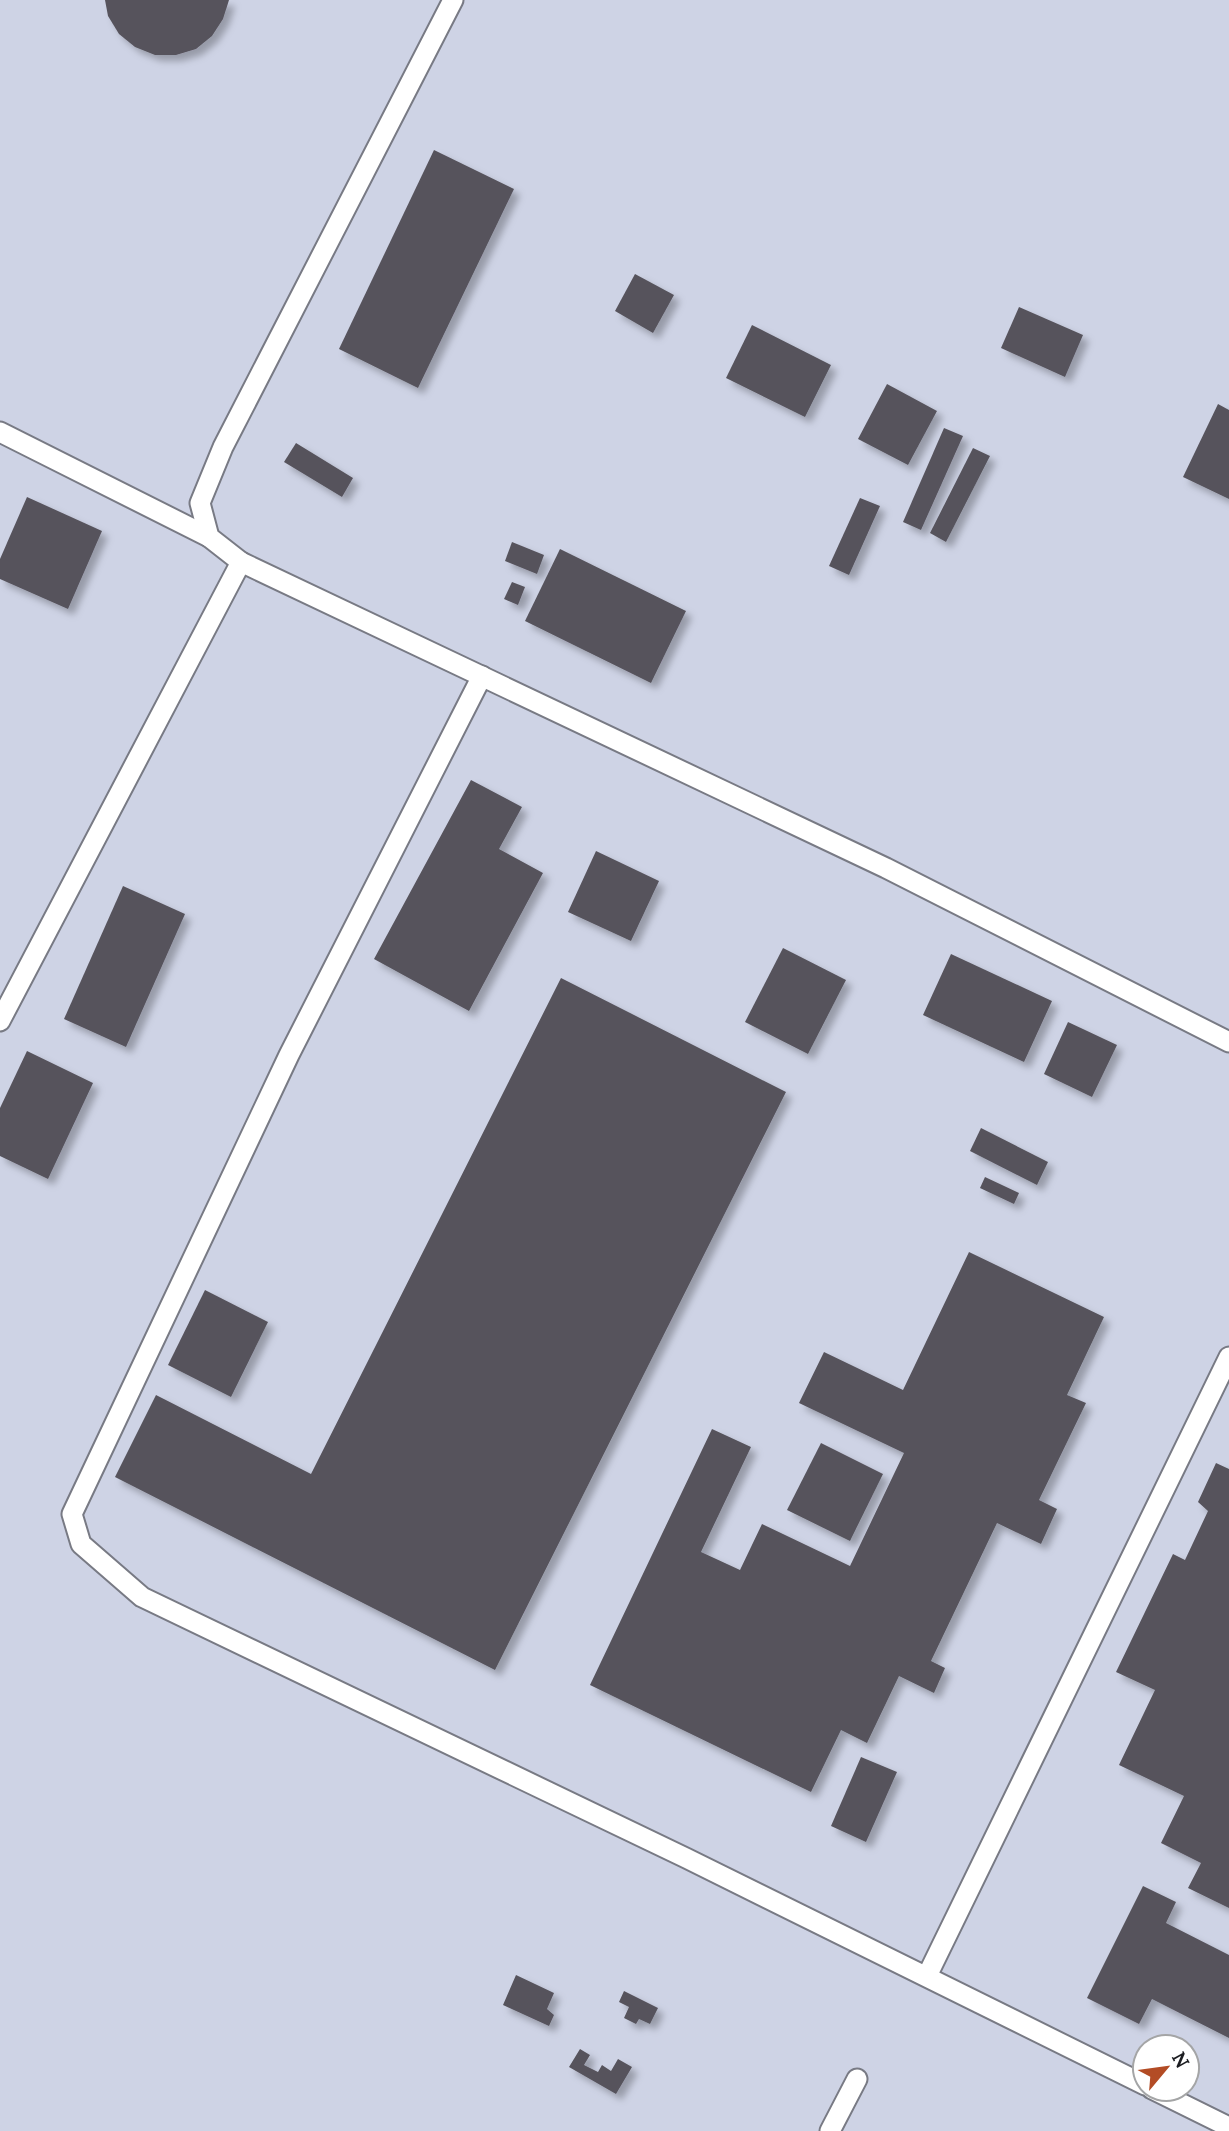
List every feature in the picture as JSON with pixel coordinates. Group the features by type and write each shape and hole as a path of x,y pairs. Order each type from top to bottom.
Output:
{"lane":[{"path":"209,537 200,503 222,447 453,0"},
{"path":"0,432 209,537 242,562 886,868 1229,1042"},
{"path":"0,1021 242,562"},
{"path":"482,676 289,1055 82,1492 72,1514 81,1544 142,1597 927,1976 1131,2078"},
{"path":"927,1976 1229,1357"},
{"path":"830,2131 858,2080"},
{"path":"1180,2103 1229,2127"}],"shaded area":[{"path":"0,0 1229,0 1229,2131 0,2131"}],"building":[{"path":"105,0 229,0 223,19 212,36 196,49 176,55 155,55 135,47 119,34 108,16"},
{"path":"434,150 514,189 418,388 339,349"},
{"path":"635,274 674,295 653,333 615,311"},
{"path":"1019,307 1083,335 1065,377 1001,348"},
{"path":"752,325 831,365 805,417 726,378"},
{"path":"887,384 937,411 908,465 858,439"},
{"path":"1218,404 1229,410 1229,499 1183,477"},
{"path":"944,428 963,436 921,530 903,522"},
{"path":"296,443 353,478 342,497 284,462"},
{"path":"973,448 990,456 946,542 930,533"},
{"path":"27,497 102,531 68,609 0,579 0,559"},
{"path":"860,498 880,506 849,575 829,566"},
{"path":"512,542 544,555 537,574 505,561"},
{"path":"560,549 686,611 651,683 525,621"},
{"path":"512,582 525,587 518,605 504,599"},
{"path":"471,780 522,807 499,849 543,873 469,1011 374,959"},
{"path":"596,851 659,881 631,941 568,912"},
{"path":"123,886 185,914 126,1047 64,1019"},
{"path":"783,948 846,980 808,1054 745,1022"},
{"path":"951,954 1052,1001 1024,1062 923,1015"},
{"path":"561,978 786,1092 495,1670 115,1477 156,1395 311,1474"},
{"path":"1068,1022 1117,1045 1092,1097 1044,1074"},
{"path":"27,1051 93,1083 48,1179 0,1156 0,1108"},
{"path":"981,1128 1048,1162 1037,1185 970,1151"},
{"path":"985,1177 1019,1193 1014,1204 980,1188"},
{"path":"969,1252 1104,1317 1067,1395 1086,1403 1039,1500 1057,1509 1041,1544 997,1523 931,1661 945,1668 934,1693 899,1676 867,1743 841,1730 811,1792 590,1685 712,1429 751,1447 701,1552 740,1570 762,1524 850,1566 904,1453 799,1403 824,1352 903,1390"},
{"path":"205,1290 268,1322 231,1397 168,1365"},
{"path":"821,1443 883,1474 850,1541 787,1510"},
{"path":"1216,1463 1229,1469 1229,1908 1188,1888 1201,1863 1161,1843 1184,1796 1119,1765 1155,1690 1116,1672 1173,1554 1185,1560 1208,1511 1198,1502"},
{"path":"861,1757 897,1772 866,1842 831,1826"},
{"path":"1143,1886 1176,1902 1166,1923 1229,1955 1229,2038 1152,1999 1139,2024 1087,1998"},
{"path":"516,1975 554,1993 547,2009 554,2015 549,2026 503,2005"},
{"path":"624,1991 658,2008 650,2024 639,2019 636,2024 624,2018 629,2007 619,2002"},
{"path":"580,2049 590,2055 584,2065 598,2072 602,2065 611,2071 618,2059 632,2067 616,2094 569,2067"}]}
